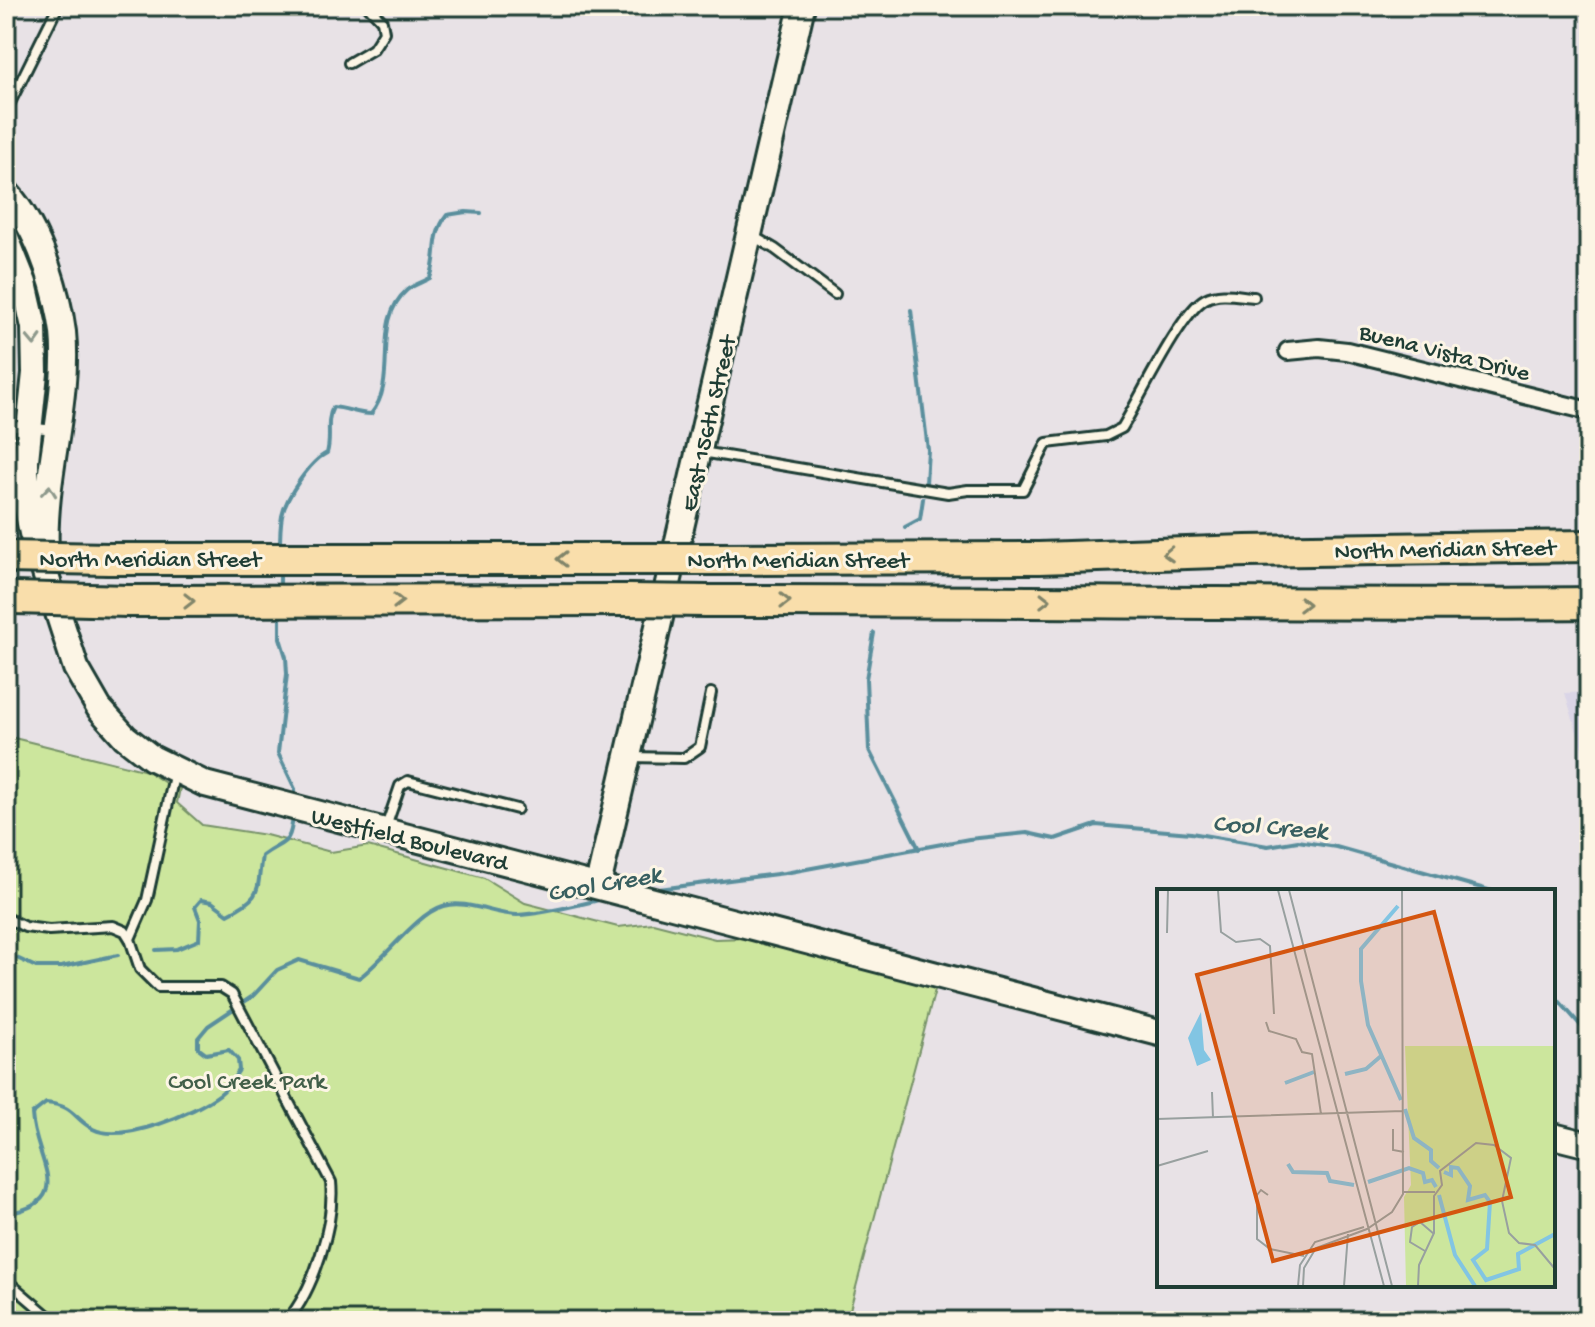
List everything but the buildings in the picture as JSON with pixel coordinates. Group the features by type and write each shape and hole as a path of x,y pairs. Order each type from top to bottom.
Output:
{"highway":[{"path":"1246,551 1470,530 1589,526"},
{"name":"North Meridian Street","path":"6,557 1039,558 1246,551 1589,546"},
{"name":"North Meridian Street","path":"9,599 998,600 1362,605 1589,603"},
{"path":"1362,605 1589,615"}],"street":[{"name":"East 156th Street","path":"606,887 629,757 802,6"},
{"name":"Westfield Boulevard","path":"6,192 39,244 55,288 63,333 63,370 47,502 46,548 62,623"},
{"name":"Westfield Boulevard","path":"6,238 24,283 34,327 35,373 18,426 26,460 26,504 32,533 81,678 112,724 152,758 205,784 1157,1032"},
{"name":"Buena Vista Drive","path":"1288,351 1319,348 1347,351 1589,411"},
{"path":"1555,1136 1589,1145"}],"lane":[{"path":"6,111 58,6"},
{"path":"349,63 373,49 384,32 382,21 368,6"},
{"path":"750,235 775,249 835,294"},
{"path":"701,452 948,493 1023,490 1047,443 1106,436 1122,428 1177,330 1203,300 1220,294 1254,297"},
{"path":"18,426 56,430"},
{"path":"629,757 684,758 700,747 711,693"},
{"path":"130,939 147,900 175,770"},
{"path":"385,831 400,786 408,781 517,809"},
{"path":"6,918 25,927 49,930 113,926 125,931 140,969 158,987 221,987 232,994 331,1182 333,1198 322,1249 309,1283 287,1321"},
{"path":"6,1280 54,1321"}],"shaded area":[{"path":"1589,692 1589,771 1565,693"}],"green space":[{"name":"Cool Creek Park","path":"6,736 147,771 180,788 177,803 202,825 266,835 331,852 368,846 484,878 525,903 618,927 653,923 715,939 747,938 936,986 847,1321 6,1321"}],"waterway":[{"path":"280,549 280,528 288,499 306,471 327,453 329,418 333,407 371,414 379,400 384,384 390,318 396,303 407,290 430,278 442,223 447,215 481,213"},
{"path":"911,310 928,450 926,483"},
{"path":"905,527 920,519 923,499"},
{"path":"280,570 280,589"},
{"path":"280,610 280,638 287,674 278,753 295,789 295,799"},
{"path":"874,633 866,679 869,750 919,849"},
{"path":"156,950 177,949 199,940 200,920 195,907 201,900 212,902 228,914 248,902 258,885 262,856 285,842 293,816"},
{"name":"Cool Creek","path":"651,890 785,873 969,839 1027,833 1055,839 1096,825 1191,833 1268,846 1298,841 1336,847 1485,889"},
{"name":"Cool Creek","path":"6,1214 28,1208 41,1199 47,1189 47,1176 32,1114 46,1103 56,1104 68,1109 93,1129 122,1133 158,1124 209,1102 231,1083 239,1070 238,1060 229,1050 206,1054 198,1048 198,1038 208,1026 253,996 277,970 299,960 359,978 422,918 452,904 517,915 603,899"},
{"path":"6,953 36,967 61,967 118,955"},
{"name":"Cool Creek","path":"1555,996 1589,1035"}]}
